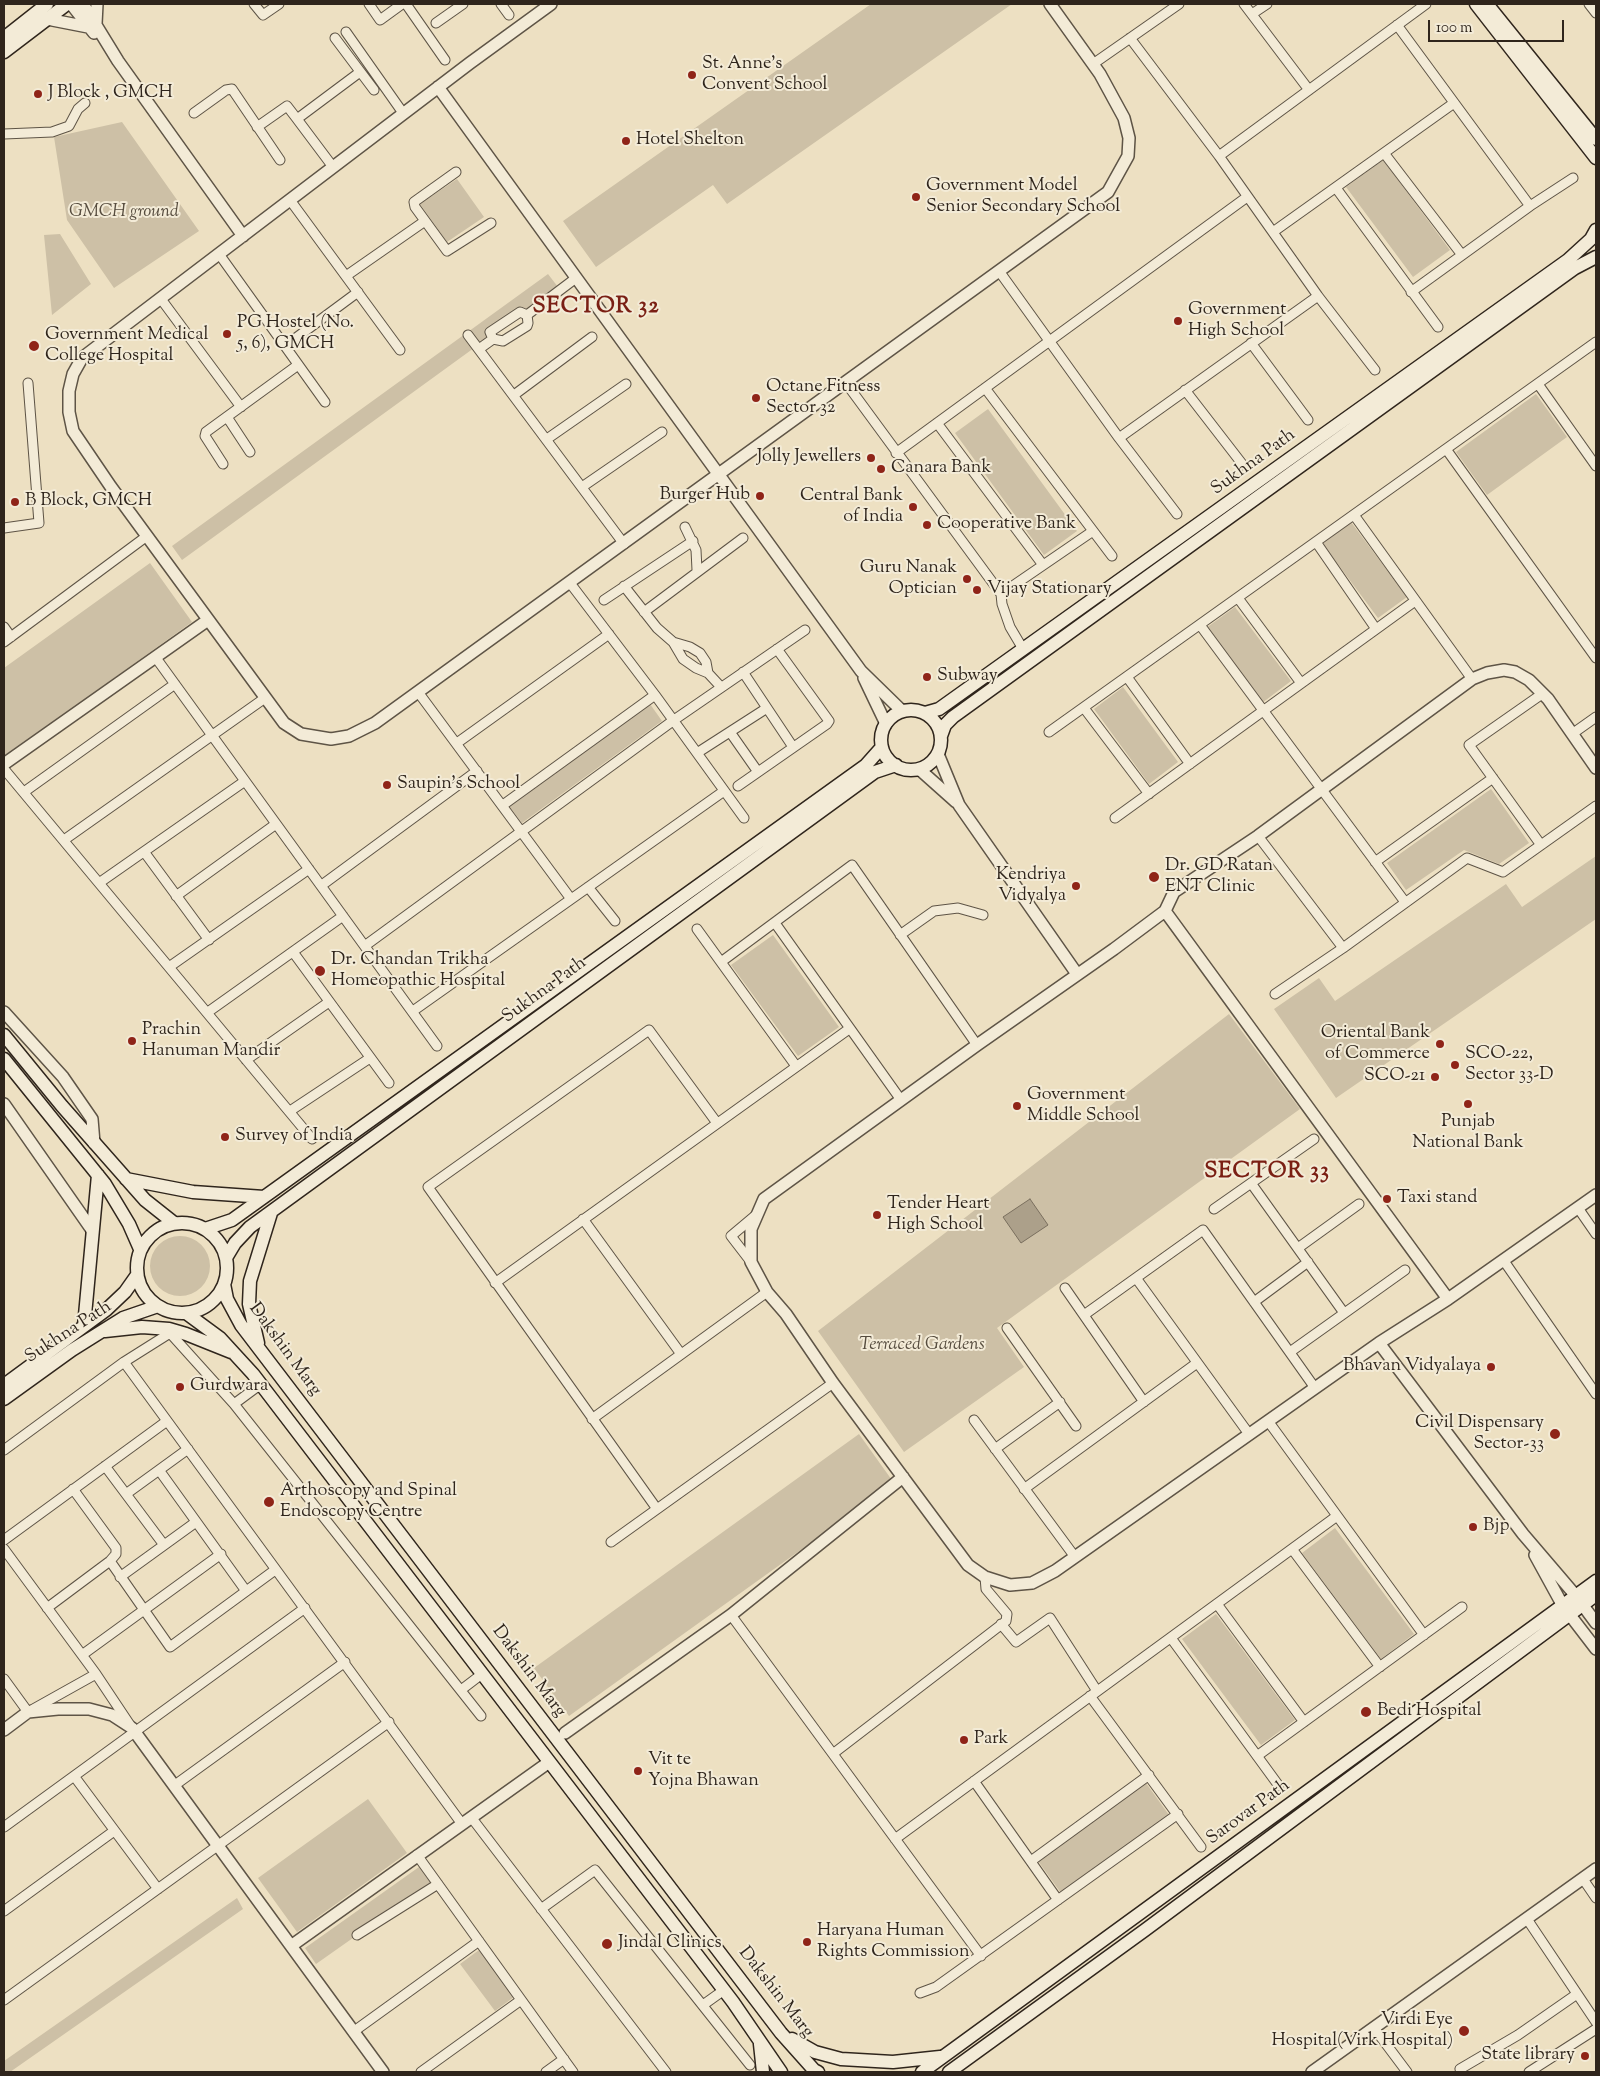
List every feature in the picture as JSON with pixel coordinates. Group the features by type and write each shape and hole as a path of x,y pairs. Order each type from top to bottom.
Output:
{"main road":[{"path":"4,38 47,4"},
{"path":"4,52 66,4"},
{"path":"1476,4 1596,158"},
{"path":"1487,4 1596,139"},
{"name":"Sukhna Path","path":"925,713 939,710 1568,260 1591,239 1596,230"},
{"name":"Sukhna Path","path":"941,736 945,725 953,717 1575,268 1596,257"},
{"path":"915,710 925,713 935,721 941,736 938,754 930,763 920,769 908,770 896,765 888,758 882,747 882,731 893,716 902,711 915,710"},
{"name":"Sukhna Path","path":"205,1229 232,1220 866,765 882,747"},
{"name":"Sukhna Path","path":"226,1258 235,1243 250,1228 271,1212 875,772 896,765"},
{"path":"4,1035 126,1179 145,1200 174,1223"},
{"path":"4,1059 98,1175 129,1224 140,1249"},
{"path":"84,1326 98,1175"},
{"path":"126,1179 193,1192 264,1197"},
{"path":"259,1348 249,1304 250,1281 271,1212"},
{"path":"174,1223 193,1224 205,1229 223,1249 227,1264 224,1284 214,1299 204,1307 186,1313 169,1311 158,1306 142,1289 137,1275 137,1258 140,1249 149,1236 159,1228 174,1223"},
{"name":"Sukhna Path","path":"4,1385 84,1326 125,1292 137,1275"},
{"name":"Dakshin Marg","path":"224,1284 228,1299 237,1316 259,1348 781,2033 814,2070 818,2072"},
{"name":"Sukhna Path","path":"4,1399 72,1350 123,1318 158,1306"},
{"name":"Dakshin Marg","path":"186,1313 220,1338 261,1384 724,1990 781,2072"},
{"path":"100,1332 142,1327 169,1330 186,1334 236,1354"},
{"name":"Sarovar Path","path":"949,2072 1145,1930 1566,1611 1580,1600 1596,1581"},
{"name":"Sarovar Path","path":"1580,1600 1596,1595"},
{"name":"Sarovar Path","path":"922,2072 1566,1611"},
{"path":"781,2033 815,2052 841,2059 893,2062 942,2057"},
{"path":"759,2039 763,2072"}],"street":[{"path":"71,4 92,26 118,61 243,236"},
{"path":"83,4 92,26"},
{"path":"92,26 97,4"},
{"path":"254,4 263,16 280,4"},
{"path":"369,4 380,20 402,4"},
{"path":"406,4 445,60"},
{"path":"436,24 463,4"},
{"path":"501,4 509,15"},
{"path":"551,4 438,87 82,358 73,374 69,391 69,412 74,431 147,536 265,698 284,723 301,734 331,739 349,736 375,723 1108,192 1128,156 1129,138 1124,118 1093,64 1050,4"},
{"path":"1093,64 1179,4"},
{"path":"1244,4 1309,90"},
{"path":"1252,14 1267,4"},
{"path":"1219,156 1426,4"},
{"path":"1589,4 1596,13"},
{"path":"47,19 92,26"},
{"path":"1397,25 1530,206"},
{"path":"346,32 404,113"},
{"path":"335,38 374,90"},
{"path":"1130,38 1219,156 1318,296 1375,370"},
{"path":"297,120 360,72"},
{"path":"438,87 861,671 902,711"},
{"path":"194,113 226,90 232,89 280,160"},
{"path":"4,134 52,132 68,126 78,109 85,103"},
{"path":"1274,232 1454,103"},
{"path":"258,127 287,106 334,167"},
{"path":"1384,153 1462,255"},
{"path":"456,172 414,202 414,207 447,252 491,223"},
{"path":"1411,292 1530,206 1574,178"},
{"path":"1336,188 1438,327"},
{"path":"896,453 1247,198"},
{"path":"290,200 400,350"},
{"path":"346,276 425,221"},
{"path":"219,254 325,402"},
{"path":"999,271 1119,438 1177,514"},
{"path":"526,315 576,278"},
{"path":"285,346 358,292"},
{"path":"1119,438 1318,296"},
{"path":"161,299 241,407"},
{"path":"479,349 493,339 504,341 527,326 526,315 520,312 490,332 493,339"},
{"path":"468,335 514,394 624,544"},
{"path":"514,394 592,337"},
{"path":"1049,732 1596,342"},
{"path":"1251,343 1308,420"},
{"path":"223,464 204,436 206,432 298,365"},
{"path":"4,528 39,523 28,383"},
{"path":"846,383 1001,594 1002,604 1010,627 1023,649"},
{"path":"547,439 626,384"},
{"path":"1538,384 1596,466"},
{"path":"985,388 1112,556"},
{"path":"1185,390 1242,465"},
{"path":"227,417 250,452"},
{"path":"937,423 1043,565"},
{"path":"582,488 662,432"},
{"path":"1446,449 1596,658"},
{"path":"1354,515 1472,679"},
{"path":"685,527 693,541 698,560 697,570"},
{"path":"1001,594 1093,531"},
{"path":"4,627 7,640 147,536"},
{"path":"644,612 697,570 743,538"},
{"path":"604,600 693,541"},
{"path":"1316,542 1376,629"},
{"path":"570,583 655,694 744,818"},
{"path":"624,586 657,628 674,642 683,659 696,668 708,673 721,687"},
{"path":"1238,598 1301,683"},
{"path":"1115,818 1415,600"},
{"path":"4,764 208,620"},
{"path":"1200,625 1405,902"},
{"path":"366,946 674,720 805,630"},
{"path":"457,743 609,634"},
{"path":"674,642 690,646 700,653 706,662 708,673"},
{"path":"738,786 827,724 828,718 777,649"},
{"path":"156,658 437,1046"},
{"path":"750,1262 751,1229 764,1199 1165,911 1174,892 1258,836 1472,679 1487,673 1504,670 1515,672 1529,680 1542,694 1596,768"},
{"path":"861,671 886,724"},
{"path":"744,672 793,748"},
{"path":"1126,677 1190,764"},
{"path":"24,792 175,684"},
{"path":"418,692 571,899"},
{"path":"503,805 655,694"},
{"path":"1541,845 1469,745 1542,694"},
{"path":"64,840 265,698"},
{"path":"698,753 767,708"},
{"path":"1084,708 1149,794"},
{"path":"1572,734 1596,717"},
{"path":"730,732 758,772"},
{"path":"938,754 959,805"},
{"path":"4,769 312,1139"},
{"path":"920,769 959,805 1077,974"},
{"path":"322,885 477,771"},
{"path":"1375,862 1493,778"},
{"path":"100,883 245,781"},
{"path":"413,1011 724,791"},
{"path":"1275,994 1466,858 1503,872 1596,806"},
{"path":"176,896 276,824"},
{"path":"1258,836 1342,948"},
{"path":"145,853 209,940"},
{"path":"720,962 852,865 977,1045"},
{"path":"169,967 309,869"},
{"path":"588,887 615,921"},
{"path":"900,935 934,911 958,908 983,915"},
{"path":"1165,911 1448,1299"},
{"path":"208,1012 343,916"},
{"path":"774,923 901,1100"},
{"path":"696,929 796,1066"},
{"path":"293,952 389,1083"},
{"path":"246,1060 329,1002"},
{"path":"4,1012 63,1078 92,1119 94,1142"},
{"path":"495,1283 849,1029"},
{"path":"657,1509 428,1188 649,1030 717,1123"},
{"path":"290,1111 370,1058"},
{"path":"4,1104 92,1230"},
{"path":"1214,1209 1314,1139"},
{"path":"1251,1183 1344,1313"},
{"path":"756,1215 732,1236 767,1292 786,1314 833,1383 968,1566 985,1577 1010,1585 1032,1583 1054,1571 1379,1343 1504,1261 1596,1195"},
{"path":"1298,1248 1359,1204"},
{"path":"1578,1208 1596,1234"},
{"path":"583,1219 681,1354"},
{"path":"1084,1316 1203,1230 1315,1388"},
{"path":"1504,1261 1596,1394"},
{"path":"1254,1302 1308,1262"},
{"path":"1290,1352 1405,1270"},
{"path":"1136,1278 1249,1434"},
{"path":"1065,1288 1144,1402"},
{"path":"592,1419 767,1292"},
{"path":"1007,1328 1076,1426"},
{"path":"4,1450 124,1362 170,1333 234,1404 481,1716"},
{"path":"1379,1343 1523,1534 1580,1600 1596,1623"},
{"path":"124,1362 275,1570 389,1722 466,1821 541,1909 666,2072"},
{"path":"1024,1488 1197,1363"},
{"path":"611,1542 833,1383"},
{"path":"234,1404 261,1384"},
{"path":"995,1449 1060,1402"},
{"path":"974,1420 1074,1557"},
{"path":"4,1540 167,1421"},
{"path":"1268,1421 1424,1636"},
{"path":"126,1494 188,1449"},
{"path":"105,1466 164,1545"},
{"path":"159,1470 246,1591"},
{"path":"565,1733 731,1615 904,1477"},
{"path":"47,1608 110,1561 116,1554 116,1548 73,1489"},
{"path":"895,1839 1337,1516"},
{"path":"120,1577 196,1522"},
{"path":"1523,1534 1566,1611 1596,1649"},
{"path":"4,1549 383,2072"},
{"path":"1292,1549 1380,1667"},
{"path":"82,1655 221,1554"},
{"path":"110,1561 170,1646 275,1570"},
{"path":"834,1753 1006,1621 1007,1614 986,1589 985,1577"},
{"path":"1217,1604 1304,1722"},
{"path":"1257,1756 1462,1607"},
{"path":"4,1827 134,1729 305,1608"},
{"path":"731,1615 834,1753 980,1956"},
{"path":"1001,1624 1016,1642 1050,1618 1094,1694 1201,1847"},
{"path":"1171,1638 1279,1786"},
{"path":"175,1786 345,1662"},
{"path":"4,1730 28,1712 96,1674"},
{"path":"461,1690 478,1677"},
{"path":"4,1679 28,1712"},
{"path":"28,1712 89,1709 112,1714 134,1729"},
{"path":"4,2000 389,1722"},
{"path":"291,1946 544,1765"},
{"path":"1031,1861 1149,1775"},
{"path":"74,1776 158,1889"},
{"path":"974,1781 1058,1900"},
{"path":"920,1993 936,1987 1178,1814"},
{"path":"4,1911 114,1831"},
{"path":"417,1856 573,2072"},
{"path":"1312,2072 1596,1869"},
{"path":"541,1909 595,1870 750,2065"},
{"path":"1583,1879 1596,1898"},
{"path":"357,1935 438,1884"},
{"path":"1527,1919 1596,2022"},
{"path":"353,2032 479,1941"},
{"path":"702,2005 724,1990"},
{"path":"1461,2072 1460,2070 1518,2035 1578,1994"},
{"path":"421,2072 521,2000"},
{"path":"1374,2028 1407,2072"},
{"path":"1529,2072 1596,2029"},
{"path":"546,2072 564,2059"}],"green space":[{"path":"871,4 1012,4 727,204 713,185 596,267 563,221"},
{"name":"GMCH ground","path":"122,122 199,231 114,288 67,220 54,137"},
{"path":"1383,160 1450,250 1413,277 1346,187"},
{"path":"457,179 484,217 447,242 420,204"},
{"path":"60,234 91,284 52,315 44,235"},
{"path":"548,274 558,287 182,560 172,546"},
{"path":"1536,394 1567,437 1487,495 1456,452"},
{"path":"988,409 1077,531 1044,555 955,433"},
{"path":"1351,522 1407,597 1378,618 1322,543"},
{"path":"150,563 192,622 4,757 4,668"},
{"path":"1235,607 1291,681 1262,703 1206,628"},
{"path":"1123,687 1178,762 1149,784 1094,709"},
{"path":"650,704 662,721 522,823 509,806"},
{"path":"1491,789 1529,843 1499,864 1464,850 1406,890 1387,863"},
{"path":"1596,856 1596,919 1336,1098 1274,1009 1319,978 1335,1001 1506,884 1522,907"},
{"path":"773,935 839,1027 798,1056 731,965"},
{"name":"Terraced Gardens","path":"1229,1014 1300,1109 997,1328 1024,1367 904,1452 818,1331"},
{"path":"180,1236 197,1241 205,1249 210,1266 205,1283 197,1291 180,1296 163,1291 155,1283 150,1266 155,1249 163,1241"},
{"path":"859,1434 894,1483 569,1716 534,1668"},
{"path":"1335,1528 1414,1634 1381,1659 1302,1553"},
{"path":"1216,1614 1295,1720 1261,1745 1182,1639"},
{"path":"1146,1783 1169,1815 1061,1893 1038,1861"},
{"path":"368,1799 407,1853 297,1932 258,1878"},
{"path":"419,1867 431,1883 316,1964 305,1948"},
{"path":"237,1898 243,1909 10,2072 4,2072 4,2061"},
{"path":"479,1950 514,1997 495,2011 460,1964"}],"shaded area":[{"path":"1030,1199 1048,1225 1021,1243 1003,1217"}],"place":[{"name":"St. Anne's Convent School","path":"692,75"},
{"name":"J Block , GMCH","path":"38,94"},
{"name":"Hotel Shelton","path":"626,141"},
{"name":"Government Model Senior Secondary School","path":"916,197"},
{"name":"Government High School","path":"1178,321"},
{"name":"PG Hostel (No. 5, 6), GMCH","path":"227,334"},
{"name":"Government Medical College Hospital","path":"34,346"},
{"name":"Octane Fitness Sector 32","path":"756,398"},
{"name":"Jolly Jewellers","path":"871,458"},
{"name":"Canara Bank","path":"881,469"},
{"name":"Burger Hub","path":"760,496"},
{"name":"B Block, GMCH","path":"15,502"},
{"name":"Central Bank of India","path":"913,507"},
{"name":"Cooperative Bank","path":"927,525"},
{"name":"Guru Nanak Optician","path":"967,579"},
{"name":"Vijay Stationary","path":"977,590"},
{"name":"Subway","path":"927,677"},
{"name":"Saupin's School","path":"387,785"},
{"name":"Dr. GD Ratan ENT Clinic","path":"1154,877"},
{"name":"Kendriya Vidyalya","path":"1076,886"},
{"name":"Dr. Chandan Trikha Homeopathic Hospital","path":"320,971"},
{"name":"Prachin Hanuman Mandir","path":"132,1041"},
{"name":"Oriental Bank of Commerce","path":"1440,1044"},
{"name":"SCO-22, Sector 33-D","path":"1455,1065"},
{"name":"SCO-21","path":"1435,1077"},
{"name":"Punjab National Bank","path":"1468,1104"},
{"name":"Government Middle School","path":"1017,1106"},
{"name":"Survey of India","path":"225,1137"},
{"name":"Taxi stand","path":"1387,1199"},
{"name":"Tender Heart High School","path":"877,1215"},
{"name":"Bhavan Vidyalaya","path":"1491,1367"},
{"name":"Gurdwara","path":"180,1387"},
{"name":"Civil Dispensary Sector-33","path":"1555,1434"},
{"name":"Arthoscopy and Spinal Endoscopy Centre","path":"269,1502"},
{"name":"Bjp","path":"1473,1527"},
{"name":"Bedi Hospital","path":"1366,1712"},
{"name":"Park","path":"964,1740"},
{"name":"Vit te Yojna Bhawan","path":"638,1771"},
{"name":"Haryana Human Rights Commission","path":"807,1942"},
{"name":"Jindal Clinics","path":"607,1944"},
{"name":"Virdi Eye Hospital(Virk Hospital)","path":"1464,2031"},
{"name":"State library","path":"1585,2056"}],"district":[{"name":"SECTOR 32","path":"596,308"},
{"name":"SECTOR 33","path":"1267,1173"}]}
